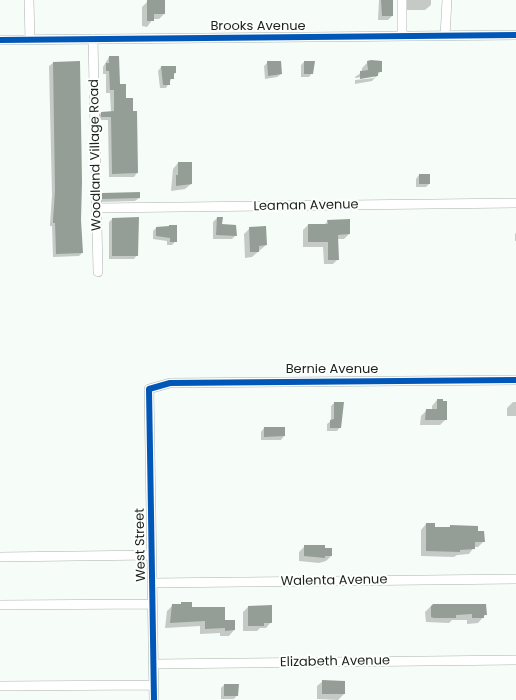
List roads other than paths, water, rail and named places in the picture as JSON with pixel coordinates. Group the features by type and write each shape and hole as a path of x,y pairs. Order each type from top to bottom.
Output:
{"street":[{"path":"29,0 30,40"},
{"path":"402,0 402,36"},
{"path":"445,36 447,0"},
{"name":"Brooks Avenue","path":"0,40 516,35"},
{"name":"Woodland Village Road","path":"93,39 98,272"},
{"name":"Leaman Avenue","path":"97,208 516,203"},
{"name":"Bernie Avenue","path":"149,389 170,383 516,380"},
{"name":"West Street","path":"149,389 154,700"},
{"path":"0,557 152,555"},
{"name":"Walenta Avenue","path":"153,583 516,579"},
{"path":"0,605 153,604"},
{"name":"Elizabeth Avenue","path":"154,664 516,660"},
{"path":"0,686 154,685"}]}
